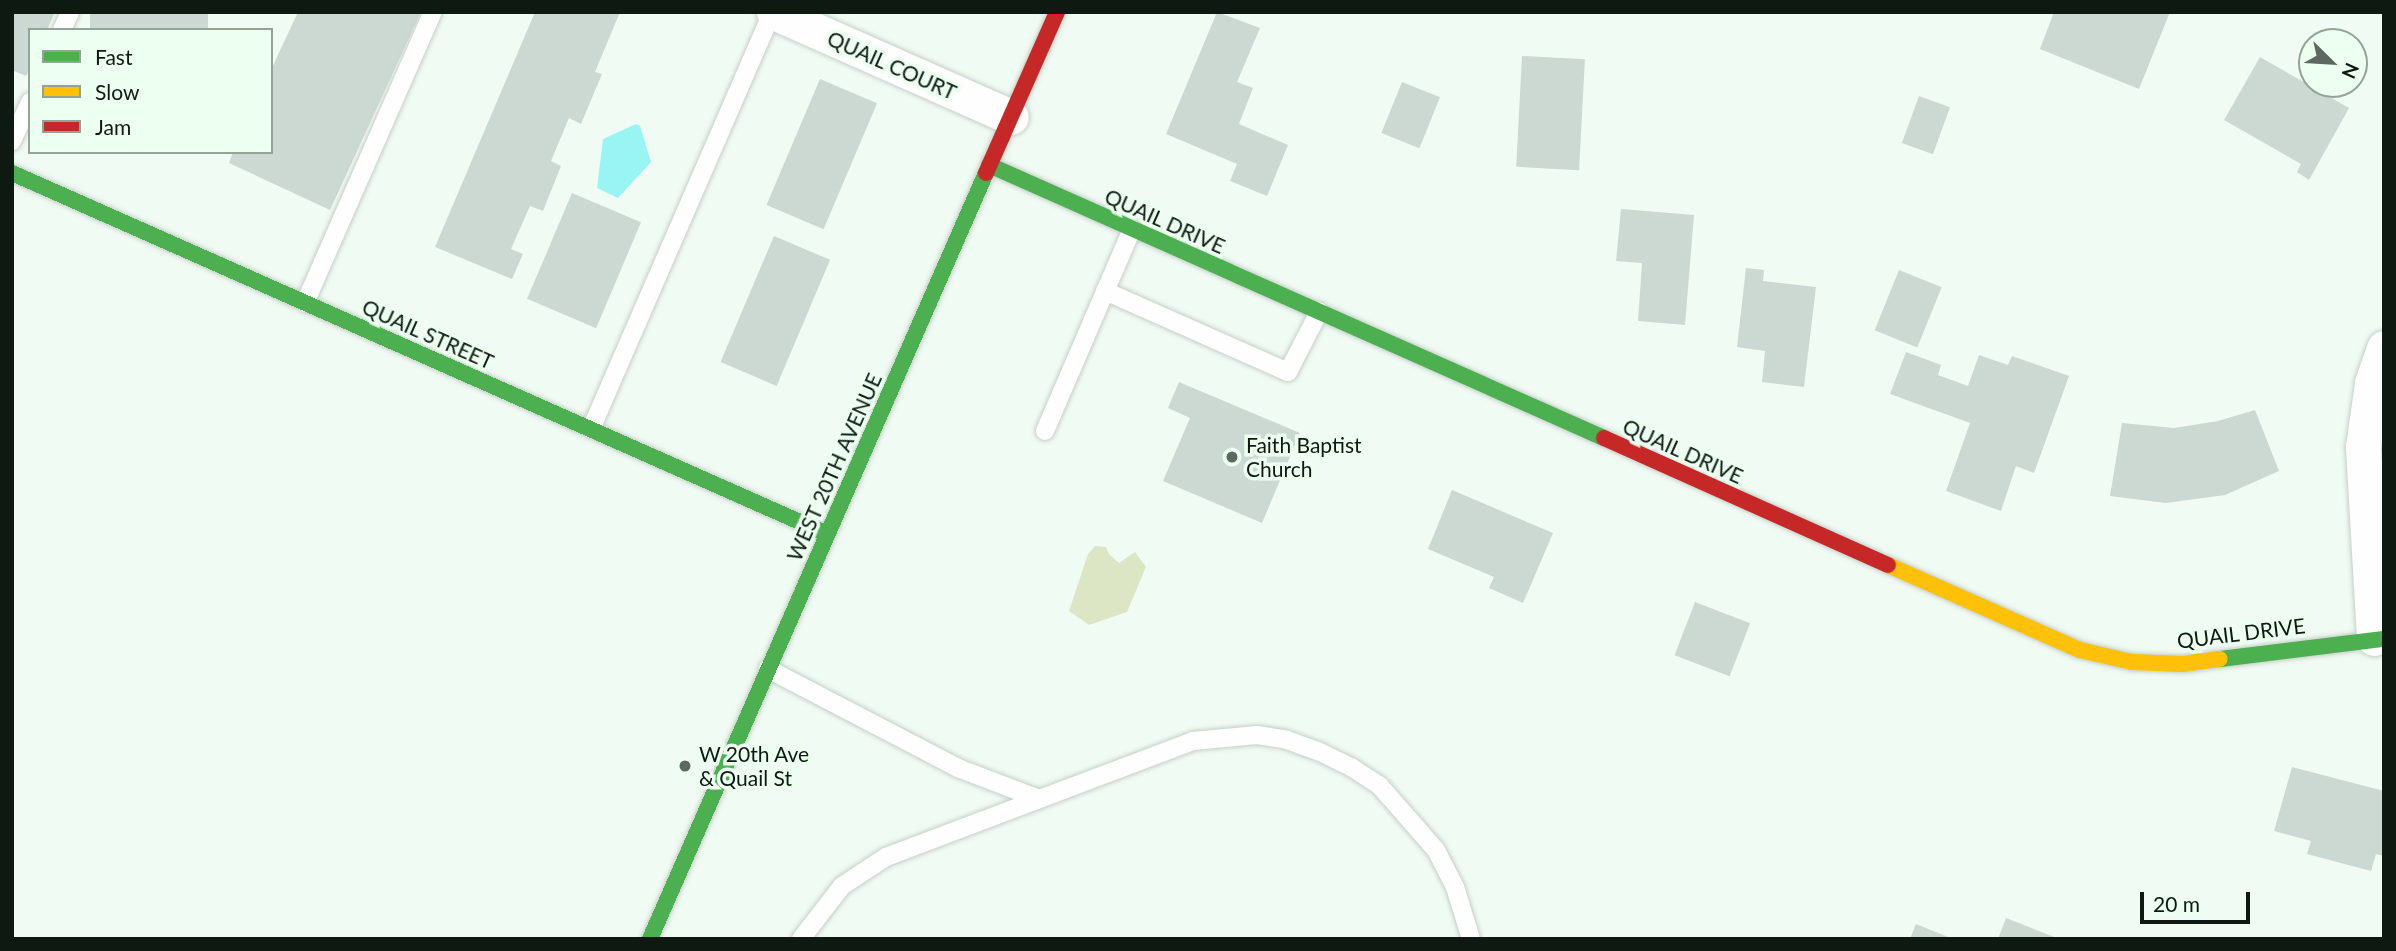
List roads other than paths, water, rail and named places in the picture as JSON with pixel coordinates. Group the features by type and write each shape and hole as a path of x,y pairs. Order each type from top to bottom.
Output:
{"street":[{"name":"QUAIL COURT","path":"773,12 1011,117"},
{"name":"WEST 20TH AVENUE","path":"650,939 1057,12"},
{"name":"QUAIL DRIVE","path":"989,165 2080,650 2132,662 2183,664 2379,638"},
{"name":"QUAIL STREET","path":"12,173 827,534"},
{"path":"2379,638 2363,447 2372,383 2384,348"}],"lane":[{"path":"63,28 70,12"},
{"path":"305,303 432,12"},
{"path":"591,429 773,12"},
{"path":"12,141 28,106"},
{"path":"1045,431 1132,229"},
{"path":"1105,291 1288,372 1319,312"},
{"path":"768,669 958,768 1039,799"},
{"path":"802,939 842,886 863,869 886,857 1193,741 1257,735 1287,740 1351,766 1380,785 1436,850 1455,887 1471,939"}],"water":[{"path":"636,124 640,126 651,162 618,198 597,188 603,139"}],"place":[{"name":"Faith Baptist Church","path":"1232,457"},
{"name":"W 20th Ave & Quail St","path":"685,766"}]}
